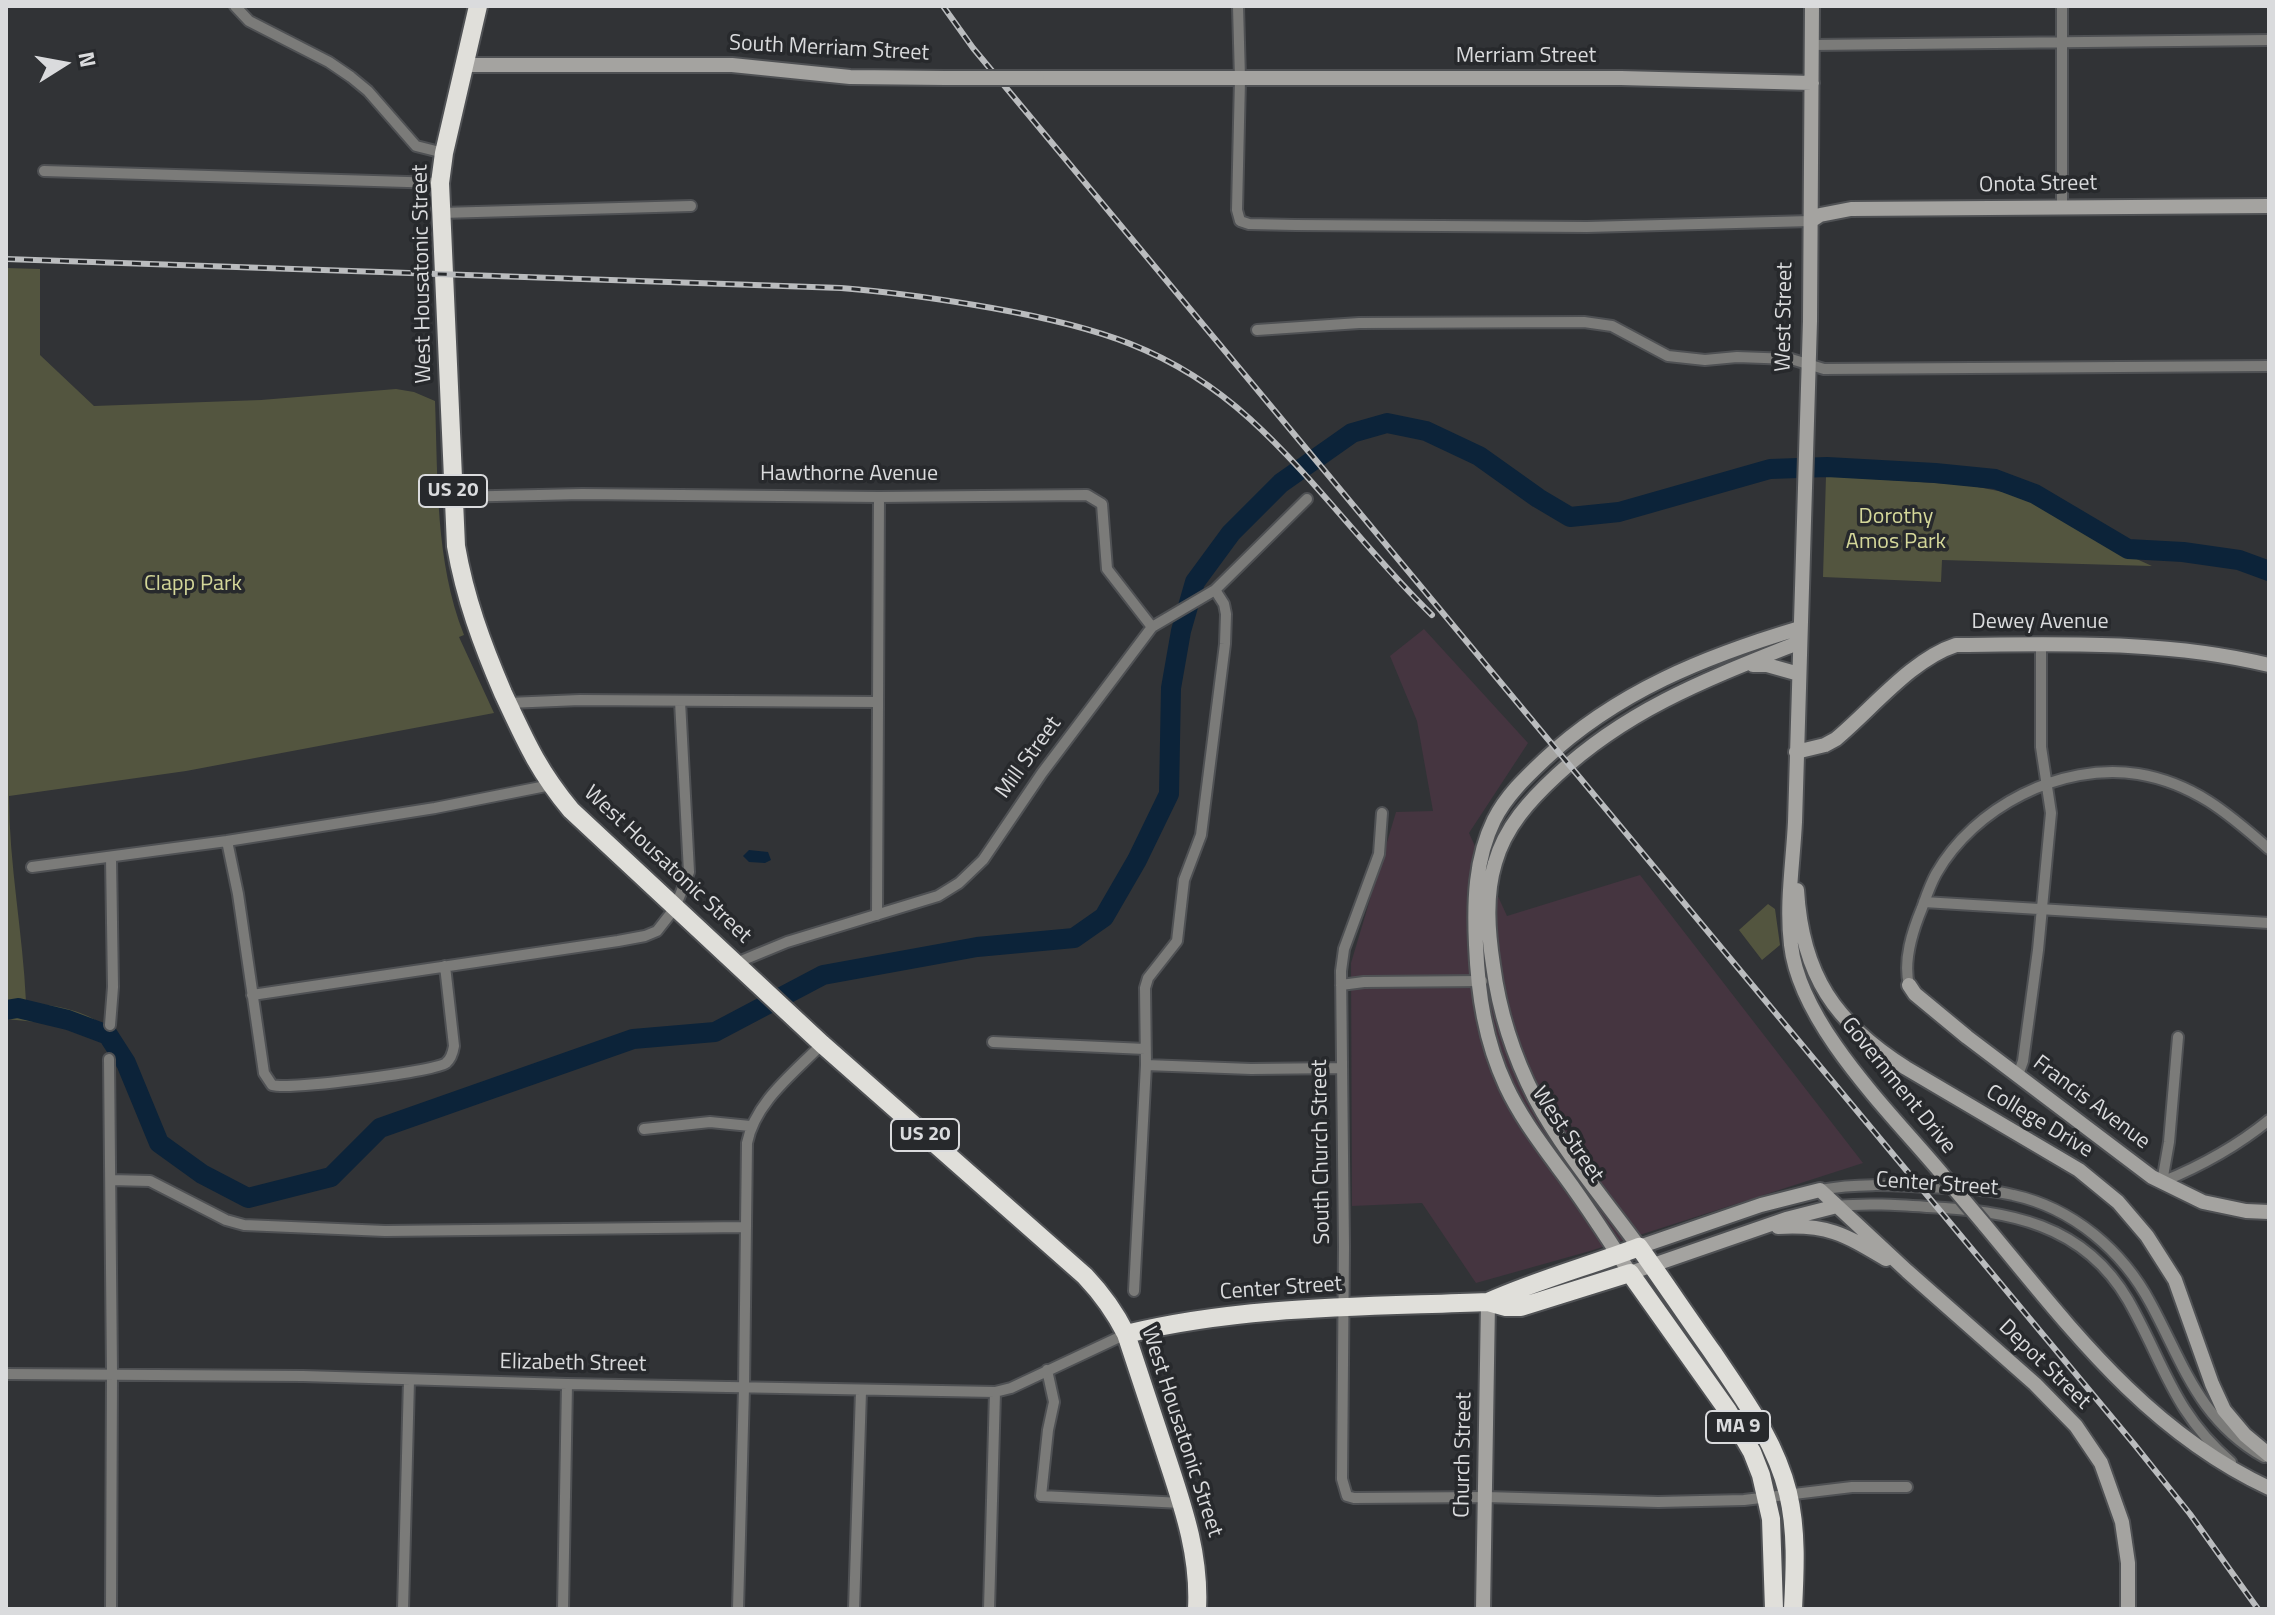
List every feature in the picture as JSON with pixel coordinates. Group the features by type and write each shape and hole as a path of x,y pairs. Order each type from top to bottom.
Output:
{"highway":[{"name":"West Housatonic Street","path":"478,6 440,183 453,497 463,591 508,703 530,752 571,810 795,1020 1085,1276 1117,1316 1126,1334 1193,1543 1198,1583 1197,1609"},
{"name":"Center Street","path":"1488,1302 1516,1289 1639,1247"},
{"name":"West Street","path":"1639,1247 1758,1421 1775,1452 1788,1494 1794,1547 1793,1609"},
{"name":"Center Street","path":"1126,1334 1199,1318 1488,1302 1521,1307 1630,1273"},
{"name":"West Street","path":"1630,1273 1741,1431 1756,1464 1767,1497 1772,1532 1774,1609"}],"street":[{"path":"235,6 249,21 329,62 351,77 368,91 416,146 444,153"},
{"path":"1238,6 1237,210 1240,221 1295,225 1587,227 1811,221"},
{"name":"West Street","path":"1800,635 1809,364 1812,6"},
{"path":"2062,6 2062,207"},
{"path":"1812,45 2269,40"},
{"name":"South Merriam Street","path":"464,65 732,65 850,77 1240,79"},
{"name":"Merriam Street","path":"1240,79 1621,78 1812,83"},
{"path":"44,171 440,183"},
{"path":"441,213 691,206"},
{"name":"Onota Street","path":"1811,221 1820,215 1851,209 2269,206"},
{"path":"1257,330 1359,323 1584,322 1612,326 1668,356 1705,360 1787,358 1821,368 2269,366"},
{"name":"Hawthorne Avenue","path":"453,497 596,494 879,497 1087,495 1102,504 1107,569 1152,627"},
{"path":"877,915 879,497"},
{"name":"Mill Street","path":"741,968 787,942 948,891 983,860 1042,773 1152,627 1215,590 1307,499"},
{"path":"1134,1291 1146,1065 1145,988 1148,978 1177,941 1184,880 1201,835 1225,644 1226,614 1215,590"},
{"name":"West Street","path":"1639,1247 1536,1100 1512,1043 1495,980 1490,944 1490,888 1501,845 1518,816 1542,788 1579,754 1616,727 1663,699 1800,635"},
{"name":"West Street","path":"1630,1273 1534,1135 1514,1102 1491,1048 1478,981 1475,900 1482,853 1495,818 1520,783 1561,744 1628,697 1709,658 1800,635"},
{"name":"Government Drive","path":"1800,635 1789,925 1792,954 1805,994 1821,1025 1842,1055 2115,1378 2181,1434 2251,1479"},
{"name":"Dewey Avenue","path":"1796,752 1836,739 1898,683 1941,650 1956,645 2147,646 2192,650 2269,665"},
{"path":"2018,1075 2023,1061 2051,813 2041,747 2041,645"},
{"name":"West Street","path":"1732,669 1767,665 1799,674"},
{"path":"252,995 645,936 657,931 675,908 689,872 680,701"},
{"path":"508,703 877,702"},
{"path":"1909,985 1906,965 1916,923 1935,875 1962,839 1994,811 2032,789 2069,778 2102,774 2136,774 2171,782 2195,791 2269,849"},
{"path":"32,867 227,841 435,808 551,785"},
{"name":"South Church Street","path":"1382,813 1379,854 1344,949 1341,985 1344,1247 1342,1479 1347,1496 1354,1498 1486,1497"},
{"path":"227,841 267,1081 281,1088 409,1071 445,1063 452,1055 453,1042 445,966"},
{"name":"College Drive","path":"1794,842 1802,932 1816,977 1834,1008 1882,1053 2079,1170 2118,1202 2147,1236 2175,1280 2224,1410 2269,1458"},
{"path":"110,1025 113,987 111,858"},
{"path":"1924,902 2269,923"},
{"path":"1341,985 1495,980"},
{"name":"Francis Avenue","path":"1909,985 1915,994 1957,1029 2162,1182 2203,1202 2246,1211 2269,1212"},
{"path":"2162,1182 2169,1142 2178,1037"},
{"path":"993,1042 1145,1049"},
{"path":"738,1609 747,1143 750,1126 758,1110 822,1044"},
{"path":"109,1059 111,1609"},
{"path":"1146,1065 1340,1068"},
{"path":"2162,1182 2226,1152 2269,1120"},
{"path":"644,1129 710,1122 750,1126"},
{"path":"111,1180 150,1181 226,1220 244,1225 385,1231 746,1227"},
{"name":"Center Street","path":"1639,1247 1761,1205 1820,1190 1867,1184 1984,1190 2027,1199 2072,1219 2104,1243 2135,1278 2189,1381 2210,1413 2233,1436 2269,1458"},
{"name":"Depot Street","path":"1820,1190 2046,1395 2076,1426 2109,1482 2122,1522 2128,1563 2128,1609"},
{"name":"Center Street","path":"1630,1273 1837,1206 1889,1204 1998,1213 2029,1220 2065,1237 2113,1278 2183,1409 2213,1445 2251,1479 2269,1488"},
{"name":"Depot Street","path":"1760,1229 1806,1226 1832,1230 1907,1271"},
{"name":"Church Street","path":"1483,1609 1488,1302"},
{"name":"Elizabeth Street","path":"6,1374 112,1373 995,1392 1011,1388 1126,1334"},
{"path":"1047,1370 1054,1402 1041,1496 1182,1503"},
{"path":"403,1609 409,1380"},
{"path":"563,1609 567,1384"},
{"path":"854,1609 861,1391"},
{"path":"989,1609 995,1392"},
{"path":"1486,1497 1658,1502 1744,1500 1852,1487 1907,1487"}],"shaded area":[{"path":"1424,629 1528,743 1469,833 1507,916 1640,875 1863,1163 1590,1251 1476,1283 1422,1203 1352,1206 1351,963 1396,812 1433,811 1417,721 1390,656"}],"green space":[{"name":"Clapp Park","path":"6,268 40,269 40,355 94,406 261,400 396,389 414,392 435,401 440,520 448,578 464,635 459,637 494,713 186,771 9,796 26,1002 88,1016 97,1021 97,1041 76,1026 6,1019"},
{"name":"Dorothy Amos Park","path":"1826,476 1968,485 2018,495 2047,506 2099,542 2152,566 1942,560 1941,582 1823,577"},
{"path":"1768,904 1775,909 1780,945 1762,960 1739,930"}],"water":[{"path":"749,850 768,852 771,860 765,863 749,862 743,856"}],"waterway":[{"path":"6,1010 18,1008 68,1020 108,1035 126,1063 159,1143 202,1174 248,1198 331,1177 380,1128 633,1039 715,1032 823,975 977,947 1074,938 1104,917 1137,860 1169,794 1171,688 1181,631 1195,582 1231,533 1281,483 1352,433 1387,423 1426,431 1479,456 1570,517 1619,512 1770,469 1827,467 1935,473 1995,479 2035,494 2128,549 2183,552 2239,560 2269,571"}],"railway":[{"path":"943,6 973,48 2134,1444 2190,1514 2258,1609"},
{"path":"6,259 841,288 954,302 1064,323 1097,332 1161,357 1221,395 1274,442 1432,615"}]}
